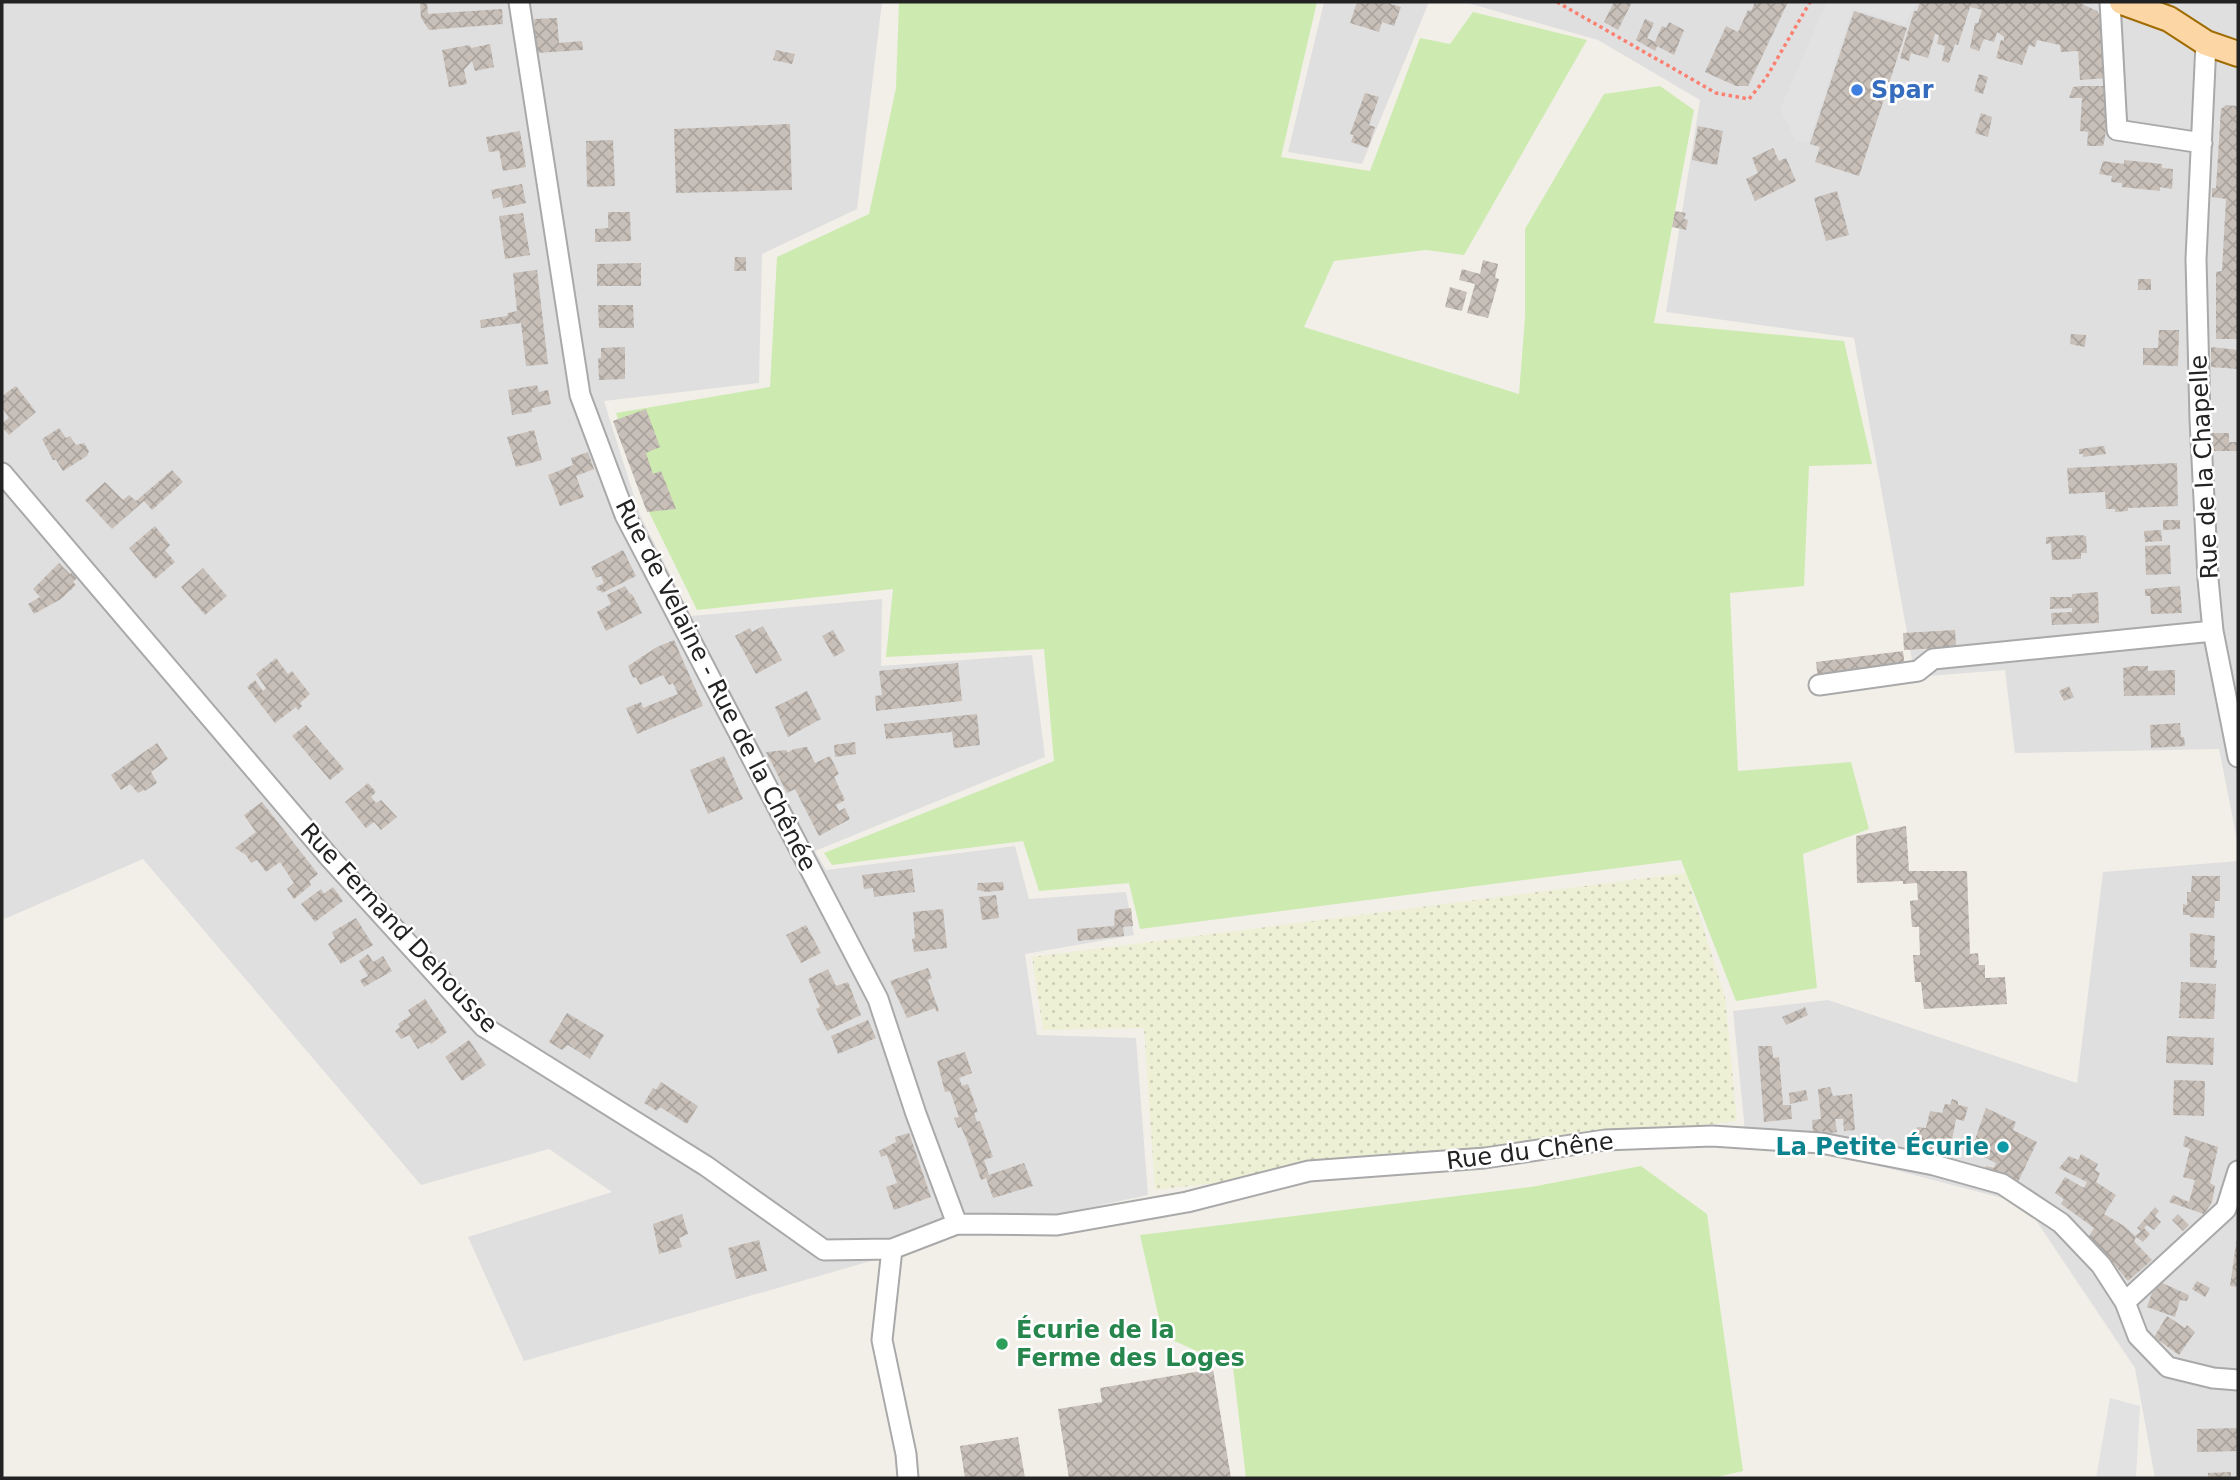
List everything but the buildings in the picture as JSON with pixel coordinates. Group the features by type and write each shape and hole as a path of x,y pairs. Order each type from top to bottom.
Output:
{"main road":[{"path":"2122,2 2175,10 2206,43 2238,54"}],"street":[{"name":"Rue de Velaine - Rue de la Chênée","path":"519,2 580,396 625,515 878,999 916,1114 957,1224"},
{"path":"2110,2 2117,130 2202,143"},
{"name":"Rue de la Chapelle","path":"2206,43 2196,259 2200,419 2213,631 2238,757"},
{"name":"Rue Fernand Dehousse","path":"2,473 330,858 484,1027 706,1166 824,1250 892,1249"},
{"path":"1819,685 1918,671 1933,659 2213,631"},
{"name":"Rue du Chêne","path":"892,1249 957,1224 1057,1225 1187,1202 1308,1171 1485,1158 1605,1140 1713,1136 1821,1143 1934,1165 2002,1184 2061,1223 2101,1265 2125,1302"},
{"path":"2238,1171 2226,1209 2125,1302 2138,1336 2168,1367 2213,1378 2238,1380"},
{"path":"892,1249 882,1340 908,1478"}],"path":[{"path":"1557,2 1716,93 1749,99 1766,78 1810,2"}],"shaded area":[{"path":"2,2 882,2 857,209 762,254 759,383 604,401 640,515 691,616 882,599 881,666 1032,655 1045,757 815,851 826,870 1015,846 1029,899 1126,892 1134,935 1025,954 1037,1035 1136,1038 1148,1195 961,1235 524,1361 468,1237 612,1192 549,1149 421,1185 143,859 2,920"},
{"path":"1324,2 1429,2 1362,164 1288,152"},
{"path":"1464,2 2238,2 2238,845 2219,749 2015,753 2005,670 1915,677 1854,338 1666,312 1700,100 1598,40"},
{"path":"1827,2 1916,2 1905,25 1853,8 1808,143 1796,141 1780,109"},
{"path":"2238,861 2238,1478 2155,1478 2135,1368 2025,1204 1745,1131 1733,1011 1828,1000 2077,1083 2103,872"},
{"path":"2110,1398 2140,1406 2136,1478 2096,1478"}],"green space":[{"path":"899,2 1317,2 1281,157 1370,171 1420,38 1450,44 1473,12 1587,40 1464,255 1426,250 1334,261 1304,327 1519,394 1525,317 1525,229 1604,94 1660,86 1694,110 1654,323 1844,341 1872,464 1809,466 1804,586 1730,593 1738,771 1851,762 1869,829 1803,854 1817,988 1736,1001 1681,860 1140,929 1129,883 1039,891 1023,841 832,865 824,853 1054,761 1044,649 886,657 893,589 697,610 646,506 616,413 770,387 777,257 869,214 896,88"},
{"path":"1686,873 1725,997 1737,1121 1155,1190 1144,1028 1043,1030 1032,957"},
{"path":"1641,1166 1707,1214 1743,1471 1713,1478 1246,1478 1233,1367 1163,1336 1140,1235 1531,1187"}],"place":[{"name":"Spar","path":"1857,90"},
{"name":"La Petite Écurie","path":"2003,1147"},
{"name":"Écurie de la Ferme des Loges","path":"1002,1344"}]}
